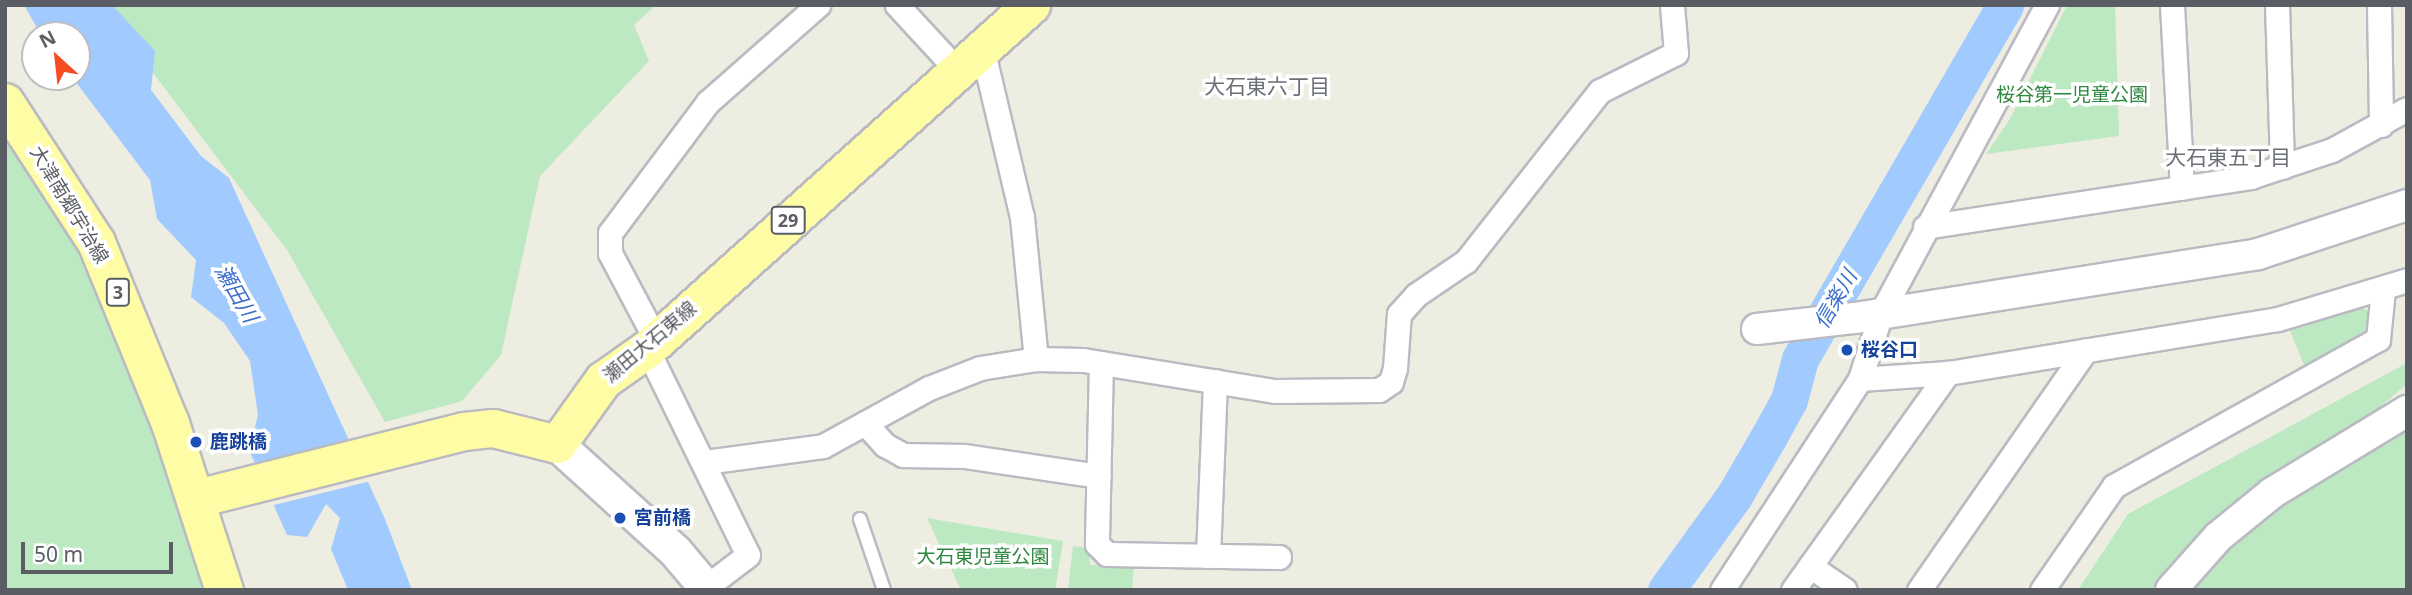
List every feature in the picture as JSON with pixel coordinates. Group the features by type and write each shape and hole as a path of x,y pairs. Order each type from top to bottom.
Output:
{"main road":[{"name":"瀬田大石東線","path":"557,444 603,380 651,344 1031,5"},
{"name":"大津南郷宇治線","path":"5,102 96,242 205,496 225,590"},
{"path":"205,496 436,439 493,428 557,444 675,551 707,588"}],"street":[{"path":"707,588 748,555 610,253 610,233 708,102 818,5"},
{"path":"897,5 970,59 1022,217 1036,359"},
{"path":"705,462 823,446 929,388 980,368 1036,359 1101,363 1215,381 1309,391 1379,390 1391,382 1399,314 1416,295 1466,261 1600,91 1676,52 1672,5"},
{"path":"1722,590 1860,379 1868,316 1925,226 2047,5"},
{"path":"2172,5 2182,188"},
{"path":"2277,5 2282,167"},
{"path":"2379,5 2381,125"},
{"path":"1925,226 2182,188 2282,167 2332,150 2407,109"},
{"path":"1757,329 1868,316 2258,254 2407,205"},
{"path":"1860,379 1948,373 2278,320 2383,290 2407,280"},
{"path":"2042,590 2114,486 2378,339 2383,290"},
{"path":"1919,590 2086,350"},
{"path":"1101,363 1097,544 1107,554 1279,557"},
{"path":"1793,590 1948,373"},
{"path":"1208,556 1215,381"},
{"path":"2171,590 2218,537 2272,493 2407,411"},
{"path":"865,423 885,445 903,455 965,456 1099,476"},
{"path":"1810,566 1845,590"}],"lane":[{"path":"860,519 884,590"}],"green space":[{"path":"95,5 656,5 634,25 649,61 540,176 501,355 462,401 385,422 287,250 141,57"},
{"name":"桜谷第一児童公園","path":"2067,5 2115,5 2119,136 1986,154 2010,119"},
{"path":"5,129 113,303 186,518 202,590 5,590"},
{"path":"2354,307 2367,310 2371,322 2363,338 2306,370 2288,326"},
{"path":"2407,363 2407,384 2356,427 2386,445 2407,427 2407,590 2078,590 2128,514"},
{"name":"大石東児童公園","path":"927,518 1063,541 1055,590 961,590"},
{"path":"1073,546 1089,548 1090,565 1134,567 1132,590 1068,590"}],"water":[{"name":"瀬田川","path":"24,5 112,5 155,51 151,90 201,156 229,178 385,519 412,590 348,590 331,549 340,518 326,504 307,537 287,535 249,450 258,415 250,361 224,323 191,297 196,260 157,219 150,180 83,91 91,91 91,21 33,21"}],"pier":[{"path":"367,472 371,481 270,506 266,497"}],"waterway":[{"name":"信楽川","path":"1666,590 1734,496 1768,438 1789,400 1800,359 2005,5"}],"place":[{"name":"桜谷口","path":"1847,350"},
{"name":"鹿跳橋","path":"196,442"},
{"name":"宮前橋","path":"620,518"}],"district":[{"name":"大石東六丁目","path":"1267,86"},
{"name":"大石東五丁目","path":"2228,157"}]}
